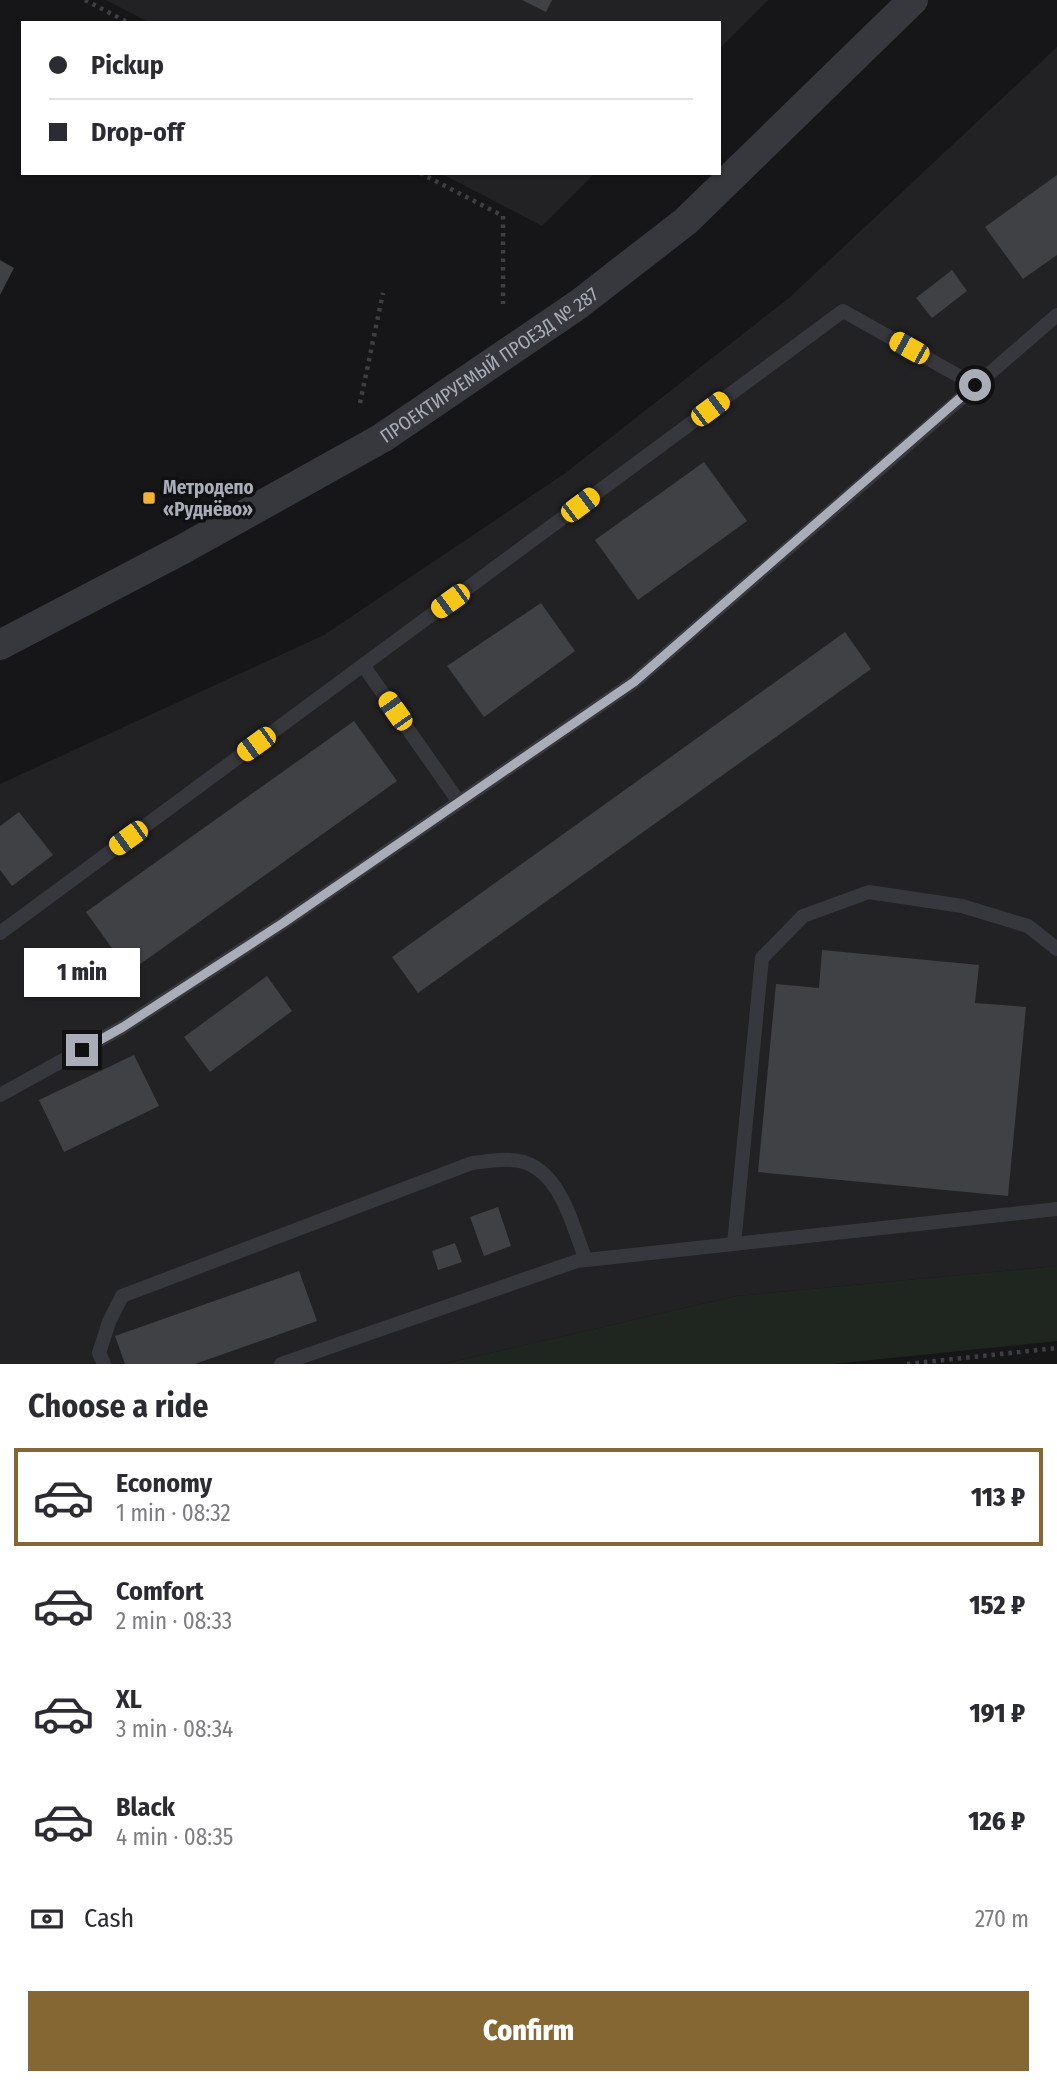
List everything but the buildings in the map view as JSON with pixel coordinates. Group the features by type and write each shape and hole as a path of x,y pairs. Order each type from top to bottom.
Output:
{"street":[{"name":"ПРОЕКТИРУЕМЫЙ ПРОЕЗД № 287","path":"0,645 183,549 382,438 579,304 685,221 913,0"}],"lane":[{"path":"0,933 843,311 975,385"},
{"path":"0,1096 123,1027 283,923 634,682 1057,314"},
{"path":"363,665 460,802"},
{"path":"734,1244 762,958 803,915 869,892 962,906 1028,926 1057,949"},
{"path":"104,1364 99,1353 109,1322 122,1296 472,1164 512,1160 538,1169 555,1184 586,1260"},
{"path":"281,1364 577,1261 1057,1209"}],"path":[{"path":"85,0 125,21"},
{"path":"424,175 503,216 503,304"},
{"path":"360,403 383,293"},
{"path":"908,1364 1057,1348"}],"shaded area":[{"path":"106,0 768,0 721,47 721,21 146,21"},
{"path":"1057,47 1057,1266 736,1296 443,1364 0,1364 0,784 324,635 564,474 789,298"},
{"path":"444,175 593,175 542,226"},
{"path":"1057,1266 1057,1341 832,1364 443,1364 736,1296"}],"place":[{"name":"Метродепо «Руднёво»","path":"149,498"}],"route":[{"path":"82,1050 123,1027 283,923 634,682 975,385"}]}
